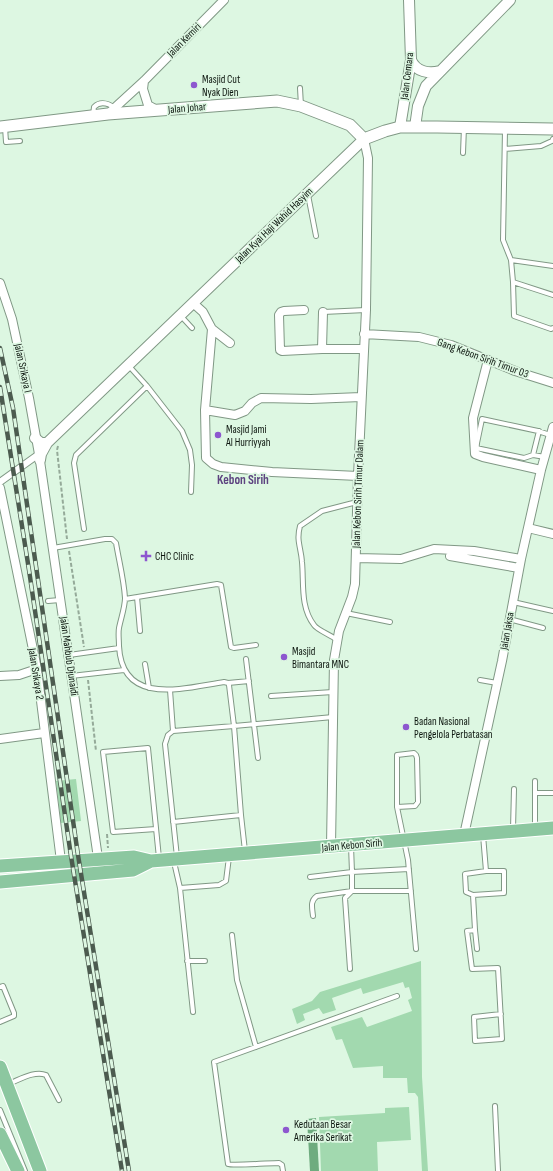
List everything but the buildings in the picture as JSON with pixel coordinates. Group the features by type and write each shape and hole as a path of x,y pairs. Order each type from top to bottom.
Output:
{"main road":[{"name":"Jalan Johar","path":"3,127 93,116 112,111 158,111 276,101 301,106 350,125 364,139"},
{"name":"Jalan Kyai Haji Wahid Hasyim","path":"364,139 385,130 415,127 553,129"},
{"name":"Jalan Kebon Sirih","path":"0,866 134,857 155,861 553,828"},
{"name":"Jalan Kebon Sirih","path":"0,882 133,870 155,861"},
{"path":"0,1067 8,1084 40,1171"},
{"path":"2,1141 18,1171"}],"street":[{"name":"Jalan Kemiri","path":"112,111 144,81 224,0"},
{"name":"Jalan Cemara","path":"400,128 410,60 409,0"},
{"path":"415,127 420,98 426,86 510,0"},
{"path":"410,60 415,67 429,73 440,71"},
{"path":"144,81 143,89 148,105 158,111"},
{"name":"Jalan Kyai Haji Wahid Hasyim","path":"47,442 364,139"},
{"name":"Jalan Kebon Sirih Timur Dalam","path":"332,846 334,660 337,640 355,584 361,397 366,310 368,158 364,139"},
{"name":"Jalan Srikaya I","path":"0,283 12,320 29,398 39,457"},
{"path":"193,303 203,312 212,329 230,343"},
{"path":"304,310 281,312 279,315 280,350 364,348"},
{"path":"322,349 324,312"},
{"path":"212,329 205,410 206,458 213,464 221,467 272,472 358,476"},
{"name":"Gang Kebon Sirih Timur 03","path":"364,334 420,337 451,345 515,371 553,383"},
{"path":"488,360 472,418 475,454 482,457 541,470"},
{"path":"205,410 236,415 245,411 252,403 261,398 311,399 361,397"},
{"name":"Jalan Jaksa","path":"464,836 510,619 520,558 541,470 552,432"},
{"path":"35,438 41,443 47,442"},
{"path":"0,482 39,457 47,442"},
{"name":"Jalan Mahbub Djunaidi","path":"39,457 71,676 104,858"},
{"name":"Jalan Srikaya 2","path":"0,488 37,670 61,861"},
{"path":"528,528 553,534"},
{"path":"356,558 401,559 434,549 474,551 520,558"},
{"path":"450,556 519,568"},
{"path":"0,676 19,675 37,670"},
{"path":"0,739 44,733"}],"lane":[{"path":"300,88 301,106"},
{"path":"3,127 6,142 20,140"},
{"path":"463,153 464,127"},
{"path":"505,128 503,240 511,260 514,316 552,330"},
{"path":"505,149 541,146 552,141 553,139"},
{"path":"308,193 316,236"},
{"path":"511,260 553,266"},
{"path":"513,282 553,295"},
{"path":"324,312 366,310"},
{"path":"180,315 192,328"},
{"path":"128,365 147,386 182,431 190,450 192,465 191,492"},
{"path":"84,529 74,464 76,455 147,386"},
{"path":"545,457 533,456 524,458 476,448 482,419 539,431 552,432"},
{"path":"533,456 539,431"},
{"path":"337,640 314,626 305,607 302,587 302,561 298,536 300,526 322,511 357,502"},
{"path":"53,548 105,539 112,539 116,543 125,599 119,629 119,648 124,670 134,681 149,688 170,690 224,682 249,681"},
{"path":"125,599 217,584 221,585 232,647 256,645"},
{"path":"137,597 140,631"},
{"path":"48,602 60,600"},
{"path":"513,602 553,611"},
{"path":"346,614 390,622"},
{"path":"510,619 543,628"},
{"path":"68,655 119,648"},
{"path":"246,659 258,758"},
{"path":"145,664 149,688"},
{"path":"71,676 124,670"},
{"path":"480,680 497,683"},
{"path":"228,683 234,726 245,853"},
{"path":"170,690 173,731"},
{"path":"271,696 334,692"},
{"path":"193,1012 180,888 175,859 173,822 165,744 168,736 173,731 333,717"},
{"path":"155,861 156,829 148,748 102,752 113,832 156,829"},
{"path":"397,807 415,806 418,802 417,758 414,753 397,755 397,807 405,840 409,868 416,949"},
{"path":"535,781 535,830"},
{"path":"513,832 514,789"},
{"path":"535,793 553,793"},
{"path":"173,822 242,815"},
{"path":"483,834 486,871"},
{"path":"350,845 352,892"},
{"path":"180,888 219,885 226,881 229,855"},
{"path":"310,877 409,868"},
{"path":"486,871 504,871 504,893 473,895 466,892 465,874 486,871"},
{"path":"313,916 312,902 313,898 317,896 352,892 411,891"},
{"path":"350,969 344,898 352,892"},
{"path":"473,895 477,948"},
{"path":"475,930 467,931 472,969 498,968 501,1014 502,1039 475,1041 474,1017 501,1014"},
{"path":"232,936 237,980 256,1047"},
{"path":"228,959 235,959"},
{"path":"187,961 205,960"},
{"path":"0,987 3,986 14,1016 0,1022"},
{"path":"283,1171 282,1165 279,1163 241,1164 231,1166 228,1164 214,1062 397,996"},
{"path":"8,1084 41,1073 46,1075 59,1100"},
{"path":"494,1106 498,1171"},
{"path":"0,1110 25,1171"}],"path":[{"path":"58,445 57,450 68,546 85,653"},
{"path":"87,674 96,751"},
{"path":"104,858 106,827"}],"shaded area":[{"path":"76,779 81,821 61,823 56,781"},
{"path":"421,961 422,1077 428,1171 422,1171 418,1097 415,1093 408,1093 407,1078 383,1078 383,1066 353,1068 342,1039 336,1040 331,1027 362,1017 367,1027 412,1011 408,1000 412,998 409,987 405,988 403,982 363,994 361,988 332,998 336,1010 323,1014 319,1008 303,1014 305,1020 297,1024 292,1009 312,1001 320,992"},
{"path":"409,1107 411,1140 377,1142 378,1171 321,1171 319,1117 385,1113 385,1108"},
{"path":"316,1118 319,1171 310,1171 307,1119"}],"railway":[{"path":"0,348 13,408 78,855 129,1171"},
{"path":"0,387 29,570 71,856 122,1171"}],"place":[{"name":"Masjid Cut Nyak Dien","path":"194,85"},
{"name":"Masjid Jami Al Hurriyyah","path":"218,435"},
{"name":"CHC Clinic","path":"146,556"},
{"name":"Masjid Bimantara MNC","path":"284,657"},
{"name":"Badan Nasional Pengelola Perbatasan","path":"406,727"},
{"name":"Kedutaan Besar Amerika Serikat","path":"286,1130"}],"district":[{"name":"Kebon Sirih","path":"243,480"}]}
